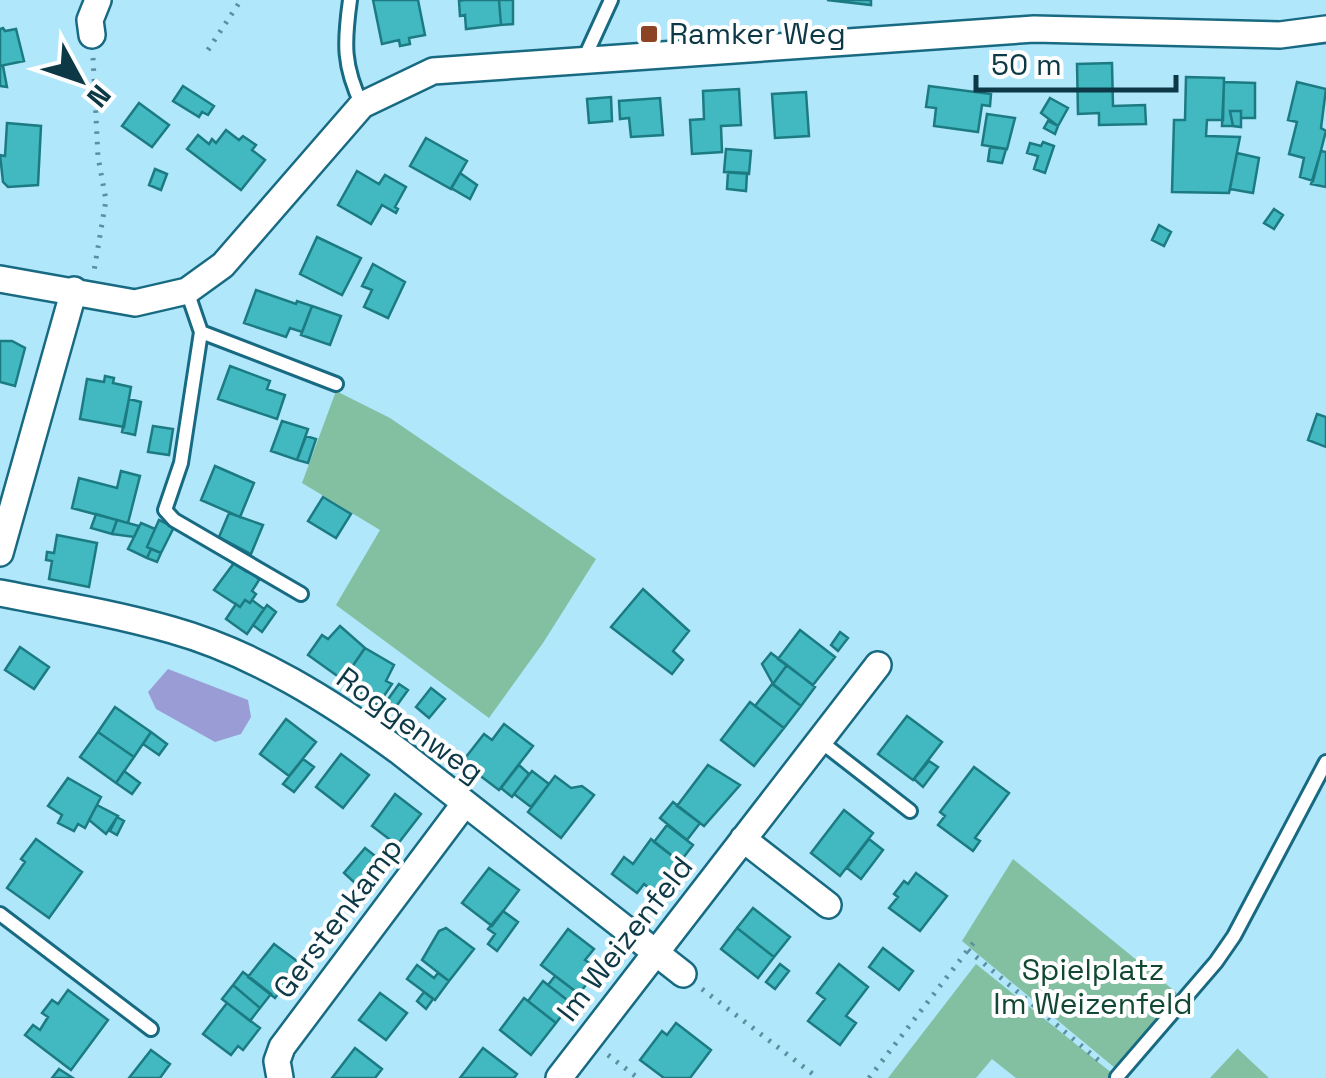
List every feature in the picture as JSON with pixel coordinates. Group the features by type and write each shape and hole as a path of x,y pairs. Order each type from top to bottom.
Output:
{"street":[{"path":"92,36 90,20 98,0"},
{"path":"0,278 135,303 188,292 223,265 362,105 433,71 1034,29 1262,35 1326,30"},
{"path":"0,553 82,292"},
{"name":"Roggenweg","path":"0,593 176,631 298,686 357,720 683,974"},
{"name":"Im Weizenfeld","path":"559,1078 878,665"},
{"name":"Gerstenkamp","path":"280,1078 277,1061 282,1046 465,804"},
{"path":"743,839 828,905"}],"lane":[{"path":"350,0 345,32 348,76 362,105"},
{"path":"584,58 611,0"},
{"path":"188,292 201,332 181,462 165,510 174,520 301,594"},
{"path":"201,332 336,384"},
{"path":"820,741 910,810"},
{"path":"1117,1077 1234,936 1326,762"},
{"path":"0,914 152,1030"}],"path":[{"path":"208,50 241,0"},
{"path":"82,292 106,200 98,158 92,36"},
{"path":"869,1078 974,942"},
{"path":"968,950 1117,1077"},
{"path":"683,974 818,1078"},
{"path":"588,1040 638,1078"}],"green space":[{"path":"336,391 390,418 596,559 489,718 336,605 380,530 302,483"},
{"name":"Spielplatz Im Weizenfeld","path":"1013,859 1177,993 1115,1068 962,941"},
{"path":"976,964 1113,1074 1109,1078 1016,1078 992,1059 976,1078 888,1078"},
{"path":"1238,1049 1269,1078 1210,1078"}],"water":[{"path":"168,669 248,700 251,717 241,734 215,742 156,709 148,692"}],"building":[{"path":"373,0 418,0 425,35 409,38 410,44 400,46 399,40 382,44"},
{"path":"499,0 501,25 466,29 465,15 460,16 459,1"},
{"path":"499,0 513,0 513,24 501,25"},
{"path":"827,0 871,0 871,5"},
{"path":"3,28 16,29 24,61 0,66"},
{"path":"1112,63 1113,106 1145,105 1146,124 1099,125 1099,113 1078,114 1077,64"},
{"path":"3,66 7,87 0,86"},
{"path":"1186,77 1224,78 1223,120 1207,120 1206,136 1240,137 1229,193 1172,192 1174,120 1185,120"},
{"path":"1224,82 1255,83 1255,118 1241,118 1241,111 1230,111 1233,126 1222,126"},
{"path":"1297,82 1326,89 1321,128 1326,131 1313,181 1300,177 1304,158 1289,154 1297,122 1288,120"},
{"path":"183,86 214,106 208,115 202,112 199,117 173,101"},
{"path":"929,86 991,94 990,106 982,105 978,132 934,126 936,108 926,107"},
{"path":"739,89 741,125 721,126 722,152 692,154 690,120 704,119 703,91"},
{"path":"806,92 809,136 775,138 772,94"},
{"path":"611,97 612,121 589,123 587,99"},
{"path":"660,98 663,135 631,137 629,118 620,119 619,101"},
{"path":"1050,98 1068,108 1058,126 1041,113"},
{"path":"139,103 169,125 152,147 122,126"},
{"path":"1230,111 1241,111 1241,127 1233,126"},
{"path":"987,114 1015,118 1007,149 982,145"},
{"path":"1048,121 1058,126 1055,134 1044,128"},
{"path":"7,123 41,126 38,185 8,187 3,182 0,155 5,156"},
{"path":"226,130 239,140 243,136 256,145 252,150 265,160 241,190 187,149 198,135 209,144 212,139 216,143"},
{"path":"426,138 467,161 451,189 410,166"},
{"path":"1043,142 1054,146 1045,173 1034,169 1038,156 1027,153 1030,143 1041,146"},
{"path":"990,147 1006,149 1002,163 988,161"},
{"path":"726,149 751,151 749,174 724,172"},
{"path":"1321,151 1326,152 1326,187 1311,184"},
{"path":"1237,153 1259,158 1253,193 1230,189"},
{"path":"155,169 167,174 161,190 149,185"},
{"path":"357,171 379,184 385,175 406,187 395,207 396,213 382,205 371,224 338,205"},
{"path":"728,172 747,173 746,191 727,189"},
{"path":"460,173 477,185 470,199 451,188"},
{"path":"1274,209 1283,215 1274,229 1264,223"},
{"path":"1159,225 1171,232 1164,246 1152,240"},
{"path":"317,237 361,258 342,295 300,274"},
{"path":"373,264 405,282 388,318 364,307 372,290 362,286"},
{"path":"256,290 312,306 302,332 290,328 286,337 244,323"},
{"path":"312,306 341,316 330,345 301,335"},
{"path":"0,341 12,341 25,348 15,386 0,382"},
{"path":"230,366 270,381 267,389 285,395 277,419 218,399"},
{"path":"105,376 114,378 113,383 131,387 124,427 80,419 87,379 104,382"},
{"path":"129,399 141,402 135,435 122,432"},
{"path":"1317,414 1326,417 1326,447 1308,440"},
{"path":"282,421 308,429 297,460 271,451"},
{"path":"153,426 173,429 169,455 148,452"},
{"path":"306,436 316,439 308,463 297,460"},
{"path":"215,466 254,483 240,517 201,500"},
{"path":"121,471 140,476 128,523 72,508 79,478 117,488"},
{"path":"323,497 351,514 336,538 308,521"},
{"path":"229,513 263,525 251,554 219,537"},
{"path":"96,514 117,520 112,534 91,528"},
{"path":"117,520 139,526 134,537 112,534"},
{"path":"159,520 174,527 161,553 147,547"},
{"path":"141,523 155,529 147,558 128,549"},
{"path":"57,535 97,543 89,587 49,579 52,561 46,560 47,552 54,553"},
{"path":"151,549 161,553 157,562 147,558"},
{"path":"234,563 252,571 259,580 250,603 245,600 240,607 214,590"},
{"path":"643,589 689,631 673,651 683,660 672,674 611,627"},
{"path":"245,600 264,609 247,634 226,619 236,604 240,607"},
{"path":"267,605 276,612 262,632 253,625"},
{"path":"340,626 365,648 343,680 308,655 322,635 328,639"},
{"path":"800,630 835,657 813,685 778,659"},
{"path":"840,632 848,638 838,651 831,645"},
{"path":"20,647 49,667 34,689 5,670"},
{"path":"365,648 394,665 386,681 392,684 378,705 343,680"},
{"path":"771,653 787,665 773,684 762,664"},
{"path":"787,665 815,687 801,706 773,684"},
{"path":"399,684 408,690 395,708 386,702"},
{"path":"772,684 801,706 784,728 755,706"},
{"path":"431,688 445,699 429,718 416,707"},
{"path":"750,702 784,728 754,766 721,740"},
{"path":"115,707 151,732 134,757 98,732"},
{"path":"907,716 942,742 913,780 878,754"},
{"path":"286,719 316,742 289,776 260,754"},
{"path":"504,724 533,746 499,790 462,762 484,734 492,740"},
{"path":"98,732 134,757 116,783 80,757"},
{"path":"151,732 167,744 159,755 143,744"},
{"path":"341,754 369,775 343,808 316,787"},
{"path":"303,759 314,767 294,792 283,784"},
{"path":"929,761 938,767 923,787 914,779"},
{"path":"519,765 529,774 512,797 501,788"},
{"path":"708,765 740,785 704,826 677,806"},
{"path":"974,767 1009,793 975,838 980,841 973,851 938,825 945,816 940,812"},
{"path":"124,771 140,783 132,794 116,783"},
{"path":"532,771 549,784 531,807 514,794"},
{"path":"555,776 571,788 582,786 594,795 561,838 528,812"},
{"path":"68,778 101,797 85,828 78,824 74,831 58,823 62,815 48,806"},
{"path":"395,794 421,814 397,845 372,826"},
{"path":"673,802 700,823 687,840 660,818"},
{"path":"97,805 118,816 106,834 89,820"},
{"path":"844,810 873,833 840,876 811,853"},
{"path":"117,817 124,821 117,835 110,831"},
{"path":"667,825 693,845 680,862 654,842"},
{"path":"36,839 82,872 49,918 7,888"},
{"path":"651,839 680,862 655,893 644,884 637,893 612,874 624,857 633,864"},
{"path":"869,839 883,850 861,879 847,868"},
{"path":"365,848 384,863 369,882 363,877 356,884 344,873"},
{"path":"489,868 519,890 492,926 462,903"},
{"path":"916,873 947,896 920,931 889,908 904,881 908,884"},
{"path":"753,908 790,937 774,957 737,928"},
{"path":"503,911 518,922 497,951 488,944 495,934 488,929"},
{"path":"446,928 474,949 449,981 422,960 439,931"},
{"path":"737,928 774,957 758,978 721,949"},
{"path":"568,929 594,949 585,960 598,969 579,994 541,965"},
{"path":"274,944 301,964 275,998 248,977"},
{"path":"883,948 913,971 899,990 869,967"},
{"path":"780,964 789,971 775,989 766,982"},
{"path":"839,964 868,987 846,1016 856,1023 840,1045 808,1021 825,999 817,993"},
{"path":"417,965 434,978 438,973 449,981 435,1000 407,979"},
{"path":"243,972 271,994 260,1008 233,985"},
{"path":"555,976 579,994 571,1003 548,985"},
{"path":"543,981 571,1003 556,1023 528,1001"},
{"path":"233,985 260,1008 250,1021 222,999"},
{"path":"68,990 108,1020 71,1070 25,1035 33,1025 40,1030 48,1017 42,1013 52,1000 58,1004"},
{"path":"424,992 433,999 426,1009 417,1001"},
{"path":"380,993 407,1013 386,1040 359,1020"},
{"path":"524,998 556,1023 531,1055 500,1030"},
{"path":"227,1003 260,1028 243,1050 238,1046 231,1055 203,1034"},
{"path":"676,1023 711,1050 690,1078 664,1078 640,1060 662,1031 667,1035"},
{"path":"355,1048 382,1069 375,1078 332,1078"},
{"path":"483,1048 517,1074 514,1078 460,1078"},
{"path":"151,1050 170,1064 160,1078 129,1078"},
{"path":"59,1069 73,1078 52,1078"}],"place":[{"name":"Ramker Weg","path":"649,34"}]}
